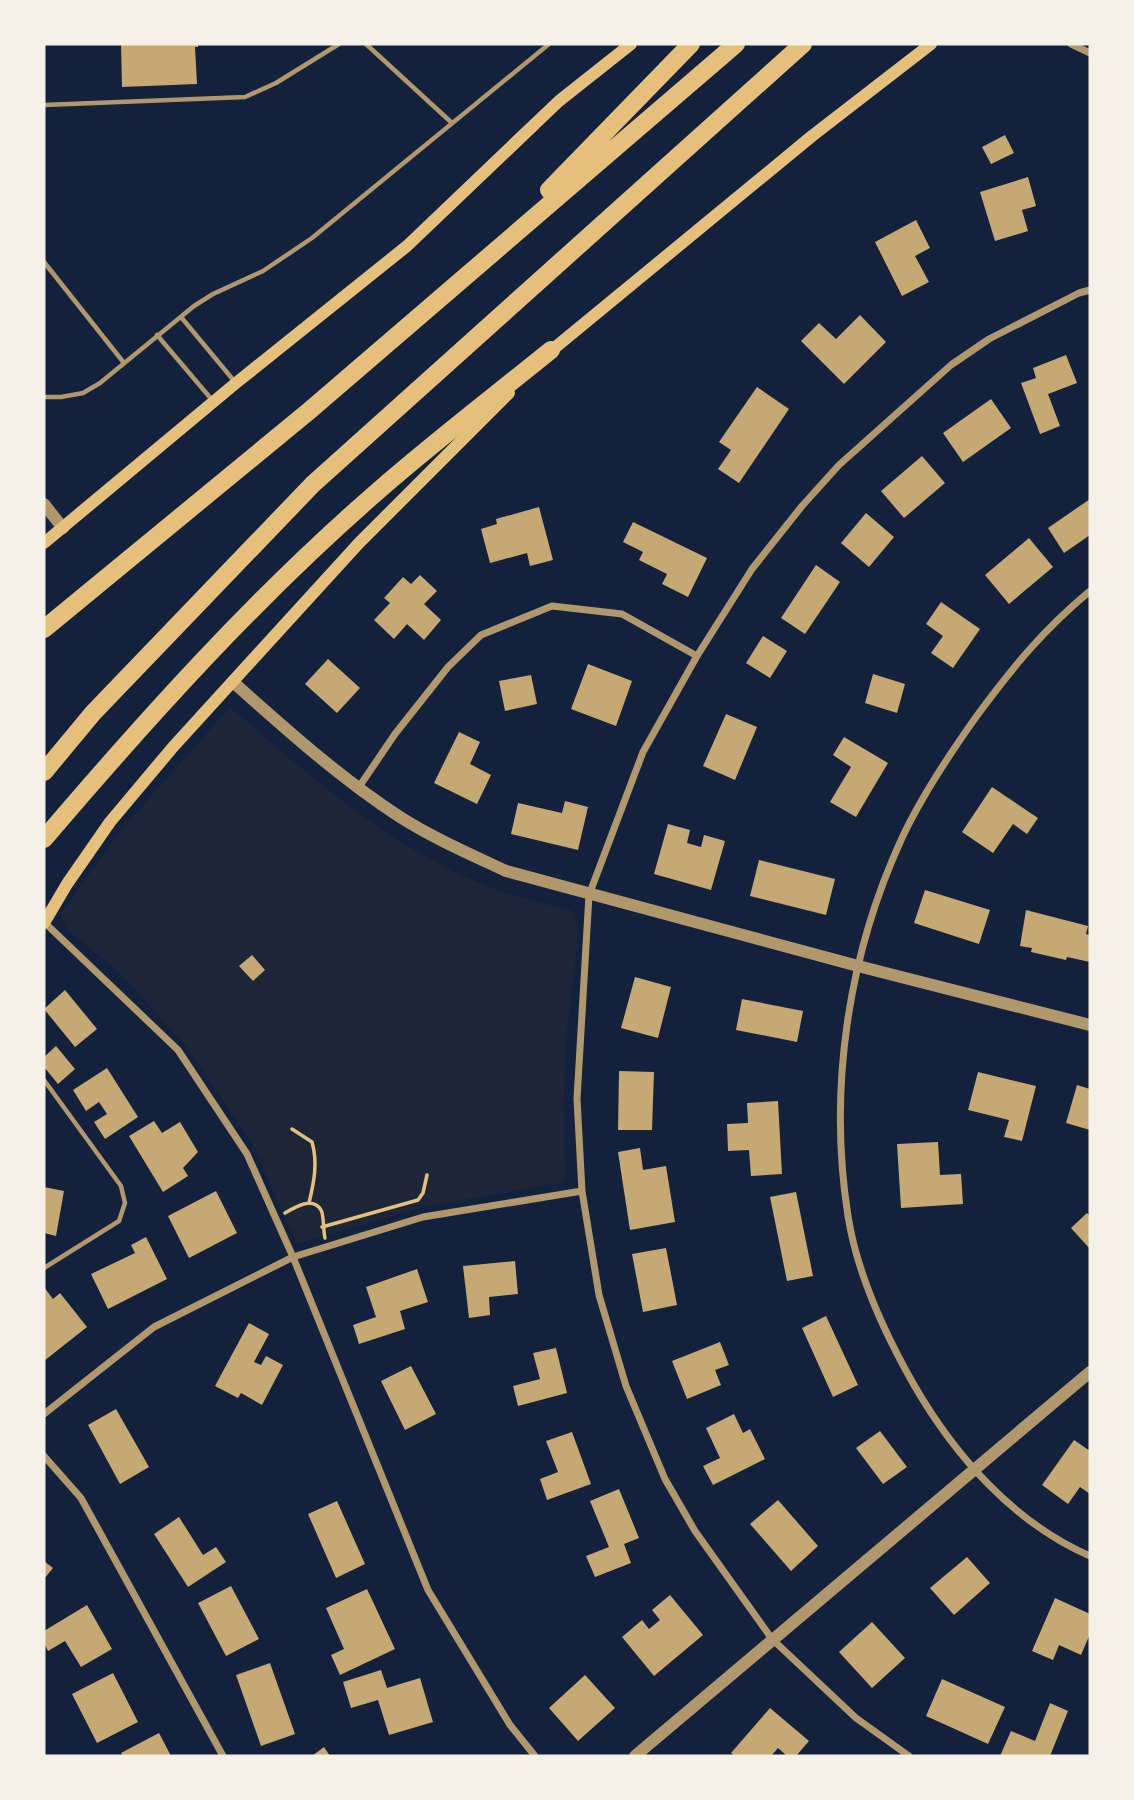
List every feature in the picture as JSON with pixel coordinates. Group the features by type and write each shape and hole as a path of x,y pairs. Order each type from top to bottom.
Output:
{"highway":[{"path":"473,268 691,44"},
{"path":"44,629 309,411 736,44"},
{"path":"44,772 103,703 313,484 803,44"},
{"path":"44,839 119,751 264,598 378,491 551,350"}],"main road":[{"path":"44,543 236,383 407,246 550,109 631,44"},
{"path":"44,922 66,884 110,822 173,747 359,543 551,350 812,136 931,44"}],"street":[{"path":"1071,44 1090,53"},
{"path":"909,1756 845,1710 772,1639 695,1531 665,1479 626,1386 598,1295 582,1191 577,1099 589,895 643,752 697,656 752,569 793,516 839,465 951,365 989,339 1079,293 1090,290"},
{"path":"44,504 63,528"},
{"path":"1090,591 1056,619 1012,668 925,794 901,839 858,966 846,1029 839,1099 841,1154 848,1219 868,1289 898,1356 930,1412 974,1469 1022,1517 1090,1556"},
{"path":"359,787 448,667 481,635 552,606 622,614 697,656"},
{"path":"233,682 307,748 401,817 460,850 506,871 858,966 1090,1025"},
{"path":"44,922 178,1050 247,1154 293,1257 428,1590 510,1725 535,1756"},
{"path":"44,1414 154,1327 293,1257 422,1217 582,1191"},
{"path":"635,1756 1090,1372"},
{"path":"44,1456 81,1498 121,1566 223,1756"}],"lane":[{"path":"44,105 245,97 276,83 339,44"},
{"path":"366,44 452,123"},
{"path":"44,397 83,393 100,383 157,335 213,295 262,271 312,239 549,44"},
{"path":"44,262 124,363"},
{"path":"181,317 236,383"},
{"path":"157,335 215,402"},
{"path":"44,1080 121,1186 125,1203 119,1221 44,1268"}],"path":[{"path":"292,1129 312,1142 315,1154 315,1175 309,1203"},
{"path":"322,1227 418,1200 423,1193 427,1175"},
{"path":"276,1219 297,1206 309,1203 321,1209 327,1246"}],"shaded area":[{"path":"230,707 291,760 355,810 422,854 495,889 573,911 579,931 566,1040 565,1182 423,1207 297,1244 253,1145 186,1046 120,973 68,930 61,913 122,829"}],"building":[{"path":"121,44 198,44 198,47 195,47 197,84 122,87"},
{"path":"1005,135 1014,153 991,164 982,147"},
{"path":"1028,177 1036,206 1022,210 1028,231 995,241 980,192"},
{"path":"916,220 930,248 915,256 929,282 902,296 875,242"},
{"path":"860,315 886,342 844,384 801,341 819,323 836,339"},
{"path":"1066,355 1077,383 1048,394 1060,426 1040,434 1021,383 1036,378 1033,368"},
{"path":"757,387 789,409 739,483 718,469 731,450 719,442"},
{"path":"991,399 1011,428 963,462 943,433"},
{"path":"922,456 945,483 904,518 881,491"},
{"path":"1090,499 1090,535 1064,553 1048,528"},
{"path":"539,507 553,560 530,566 527,553 490,563 481,529 497,524 496,519"},
{"path":"866,513 894,537 869,567 841,543"},
{"path":"633,522 707,558 688,597 662,584 667,574 639,560 643,552 623,542"},
{"path":"1029,538 1053,567 1009,604 985,575"},
{"path":"816,565 840,582 805,634 781,618"},
{"path":"420,575 437,591 424,604 441,620 424,640 407,624 394,639 374,620 390,603 384,598 403,577 411,584"},
{"path":"941,602 980,629 953,668 931,653 943,636 926,624"},
{"path":"763,636 787,651 770,678 746,663"},
{"path":"328,659 360,688 337,713 305,684"},
{"path":"588,664 632,681 616,726 571,709"},
{"path":"873,674 905,684 897,713 865,703"},
{"path":"531,675 537,704 505,711 499,681"},
{"path":"726,714 757,727 735,780 703,766"},
{"path":"459,732 480,742 470,764 491,775 477,804 434,783"},
{"path":"844,737 888,763 856,817 830,802 851,767 833,755"},
{"path":"992,787 1038,818 1027,834 1013,824 993,853 962,832"},
{"path":"565,801 588,807 578,850 511,834 518,803 562,813"},
{"path":"668,824 690,830 687,843 701,847 704,835 725,841 711,890 654,874"},
{"path":"759,860 835,879 826,915 750,896"},
{"path":"925,890 990,910 979,944 914,923"},
{"path":"1026,910 1088,926 1086,934 1090,935 1090,962 1031,952 1032,948 1020,946"},
{"path":"252,955 265,970 253,981 239,966"},
{"path":"635,977 671,987 658,1038 621,1028"},
{"path":"65,990 97,1029 75,1047 44,1009"},
{"path":"742,999 803,1011 797,1042 736,1030"},
{"path":"56,1046 75,1069 58,1084 44,1067 44,1057"},
{"path":"107,1068 138,1117 105,1139 94,1122 107,1114 99,1102 86,1111 73,1090"},
{"path":"619,1071 654,1072 652,1130 618,1130"},
{"path":"978,1072 1036,1086 1022,1141 1004,1137 1009,1120 968,1110"},
{"path":"1077,1085 1090,1089 1090,1130 1066,1123"},
{"path":"778,1101 782,1174 751,1176 749,1150 728,1151 727,1124 748,1123 747,1103"},
{"path":"154,1121 162,1133 180,1122 198,1152 183,1168 188,1176 163,1192 129,1136"},
{"path":"938,1142 940,1175 961,1174 963,1204 901,1208 897,1144"},
{"path":"640,1148 643,1170 666,1166 675,1222 630,1230 618,1152"},
{"path":"44,1187 64,1191 56,1236 44,1233"},
{"path":"216,1191 237,1233 189,1258 168,1216"},
{"path":"796,1192 813,1276 787,1281 770,1197"},
{"path":"1087,1213 1090,1216 1090,1249 1071,1228"},
{"path":"146,1237 167,1279 108,1309 91,1274 135,1253 131,1245"},
{"path":"666,1248 677,1305 643,1312 632,1254"},
{"path":"515,1261 518,1294 489,1297 490,1315 469,1318 463,1266"},
{"path":"417,1269 428,1302 400,1311 405,1329 359,1344 353,1325 376,1317 366,1287"},
{"path":"44,1287 53,1299 60,1293 87,1327 44,1361"},
{"path":"826,1316 858,1385 833,1397 802,1328"},
{"path":"249,1323 269,1334 254,1362 261,1365 266,1356 283,1365 262,1405 241,1393 238,1398 215,1386"},
{"path":"720,1342 729,1365 715,1370 721,1385 687,1399 672,1361"},
{"path":"556,1348 567,1393 518,1406 513,1386 540,1379 533,1353"},
{"path":"411,1366 436,1414 405,1430 381,1381"},
{"path":"116,1409 149,1467 120,1484 88,1425"},
{"path":"734,1414 743,1433 750,1429 765,1459 713,1485 703,1466 720,1458 706,1428"},
{"path":"880,1431 907,1467 883,1484 856,1448"},
{"path":"572,1432 591,1484 547,1500 540,1479 558,1472 546,1441"},
{"path":"1074,1440 1090,1451 1090,1494 1080,1487 1068,1504 1042,1485"},
{"path":"619,1489 639,1538 624,1544 631,1563 595,1577 586,1556 609,1547 590,1501"},
{"path":"778,1500 818,1546 791,1571 750,1524"},
{"path":"337,1501 365,1564 336,1578 308,1514"},
{"path":"179,1517 203,1555 216,1547 226,1562 188,1587 154,1534"},
{"path":"967,1557 990,1583 954,1615 930,1588"},
{"path":"44,1561 53,1568 44,1579"},
{"path":"231,1586 259,1639 226,1656 198,1603"},
{"path":"367,1589 395,1649 340,1675 331,1655 344,1649 326,1608"},
{"path":"670,1595 703,1635 654,1676 622,1637 642,1620 649,1629 660,1620 652,1610"},
{"path":"1055,1598 1090,1614 1090,1634 1081,1655 1059,1645 1053,1660 1032,1651"},
{"path":"87,1605 112,1649 81,1667 65,1641 48,1651 44,1643 44,1631"},
{"path":"872,1622 905,1658 872,1688 839,1652"},
{"path":"270,1663 295,1734 261,1746 236,1675"},
{"path":"381,1670 387,1688 420,1678 433,1722 389,1735 378,1700 351,1708 343,1682"},
{"path":"113,1673 138,1722 97,1743 72,1694"},
{"path":"585,1675 615,1708 578,1741 549,1708"},
{"path":"942,1679 1005,1707 988,1744 926,1716"},
{"path":"1050,1703 1068,1711 1050,1756 1000,1756 1011,1731 1035,1741"},
{"path":"770,1708 809,1741 796,1756 787,1756 778,1748 771,1756 735,1756 731,1753"},
{"path":"159,1733 171,1756 123,1756 121,1753"},
{"path":"324,1747 330,1756 312,1756"}]}
